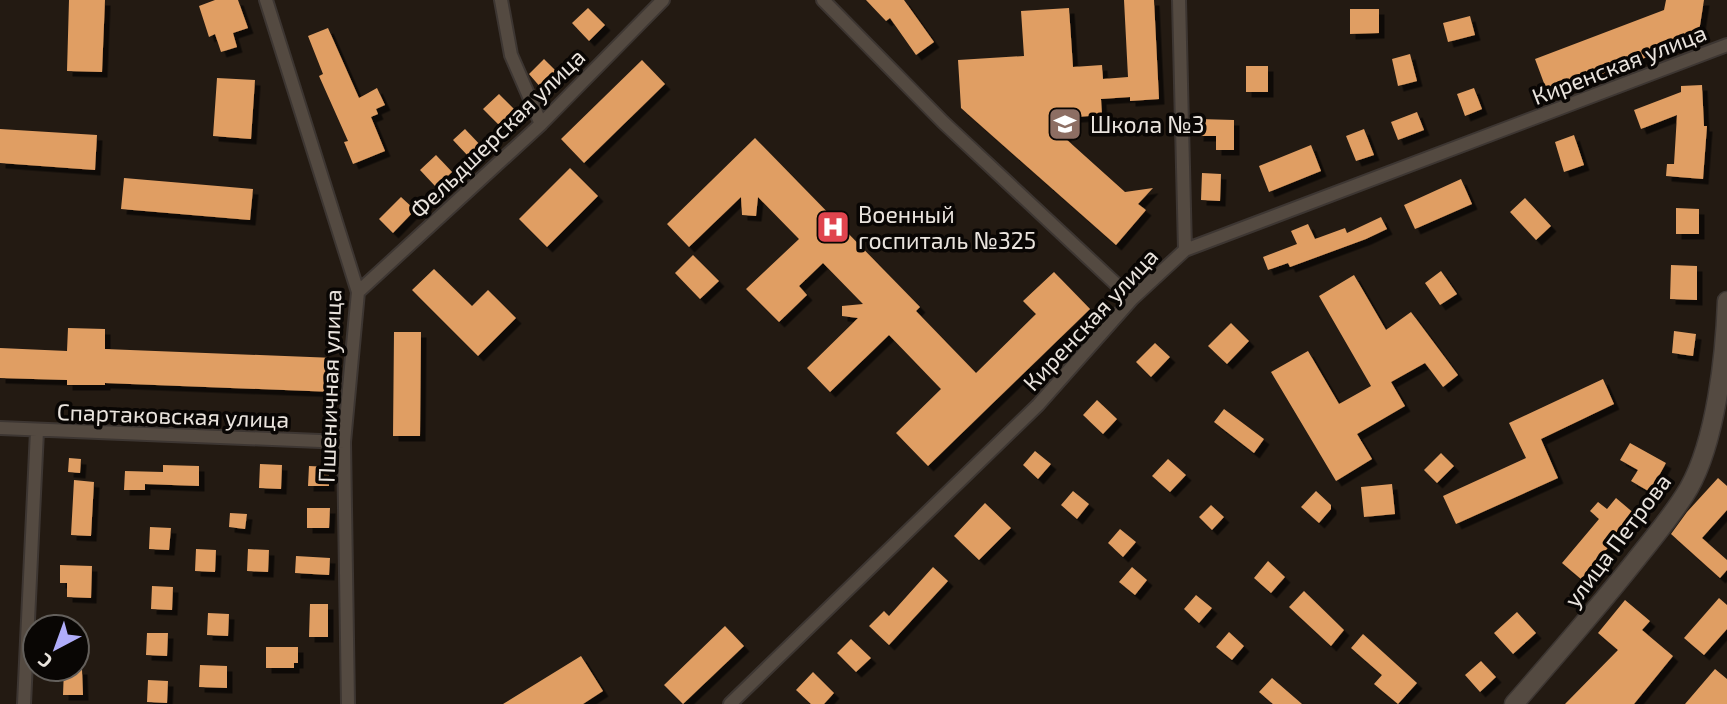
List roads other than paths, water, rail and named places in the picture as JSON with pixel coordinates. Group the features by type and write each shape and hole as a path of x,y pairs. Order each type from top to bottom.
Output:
{"street":[{"name":"Пшеничная улица","path":"266,0 358,292 344,442 348,704"},
{"path":"500,0 511,55 541,124"},
{"name":"Фельдшерская улица","path":"358,292 541,124 663,0"},
{"path":"823,0 943,122 1132,299"},
{"path":"1179,0 1185,250"},
{"name":"Киренская улица","path":"730,704 1038,405 1132,299 1185,250 1727,44"},
{"name":"улица Петрова","path":"1514,704 1579,631 1689,488 1704,452 1715,405 1726,333 1727,301"},
{"name":"Спартаковская улица","path":"0,428 344,442"},
{"path":"24,704 37,431"}],"place":[{"name":"Школа №3","path":"1065,124"},
{"name":"Военный госпиталь №325","path":"833,227"}]}
